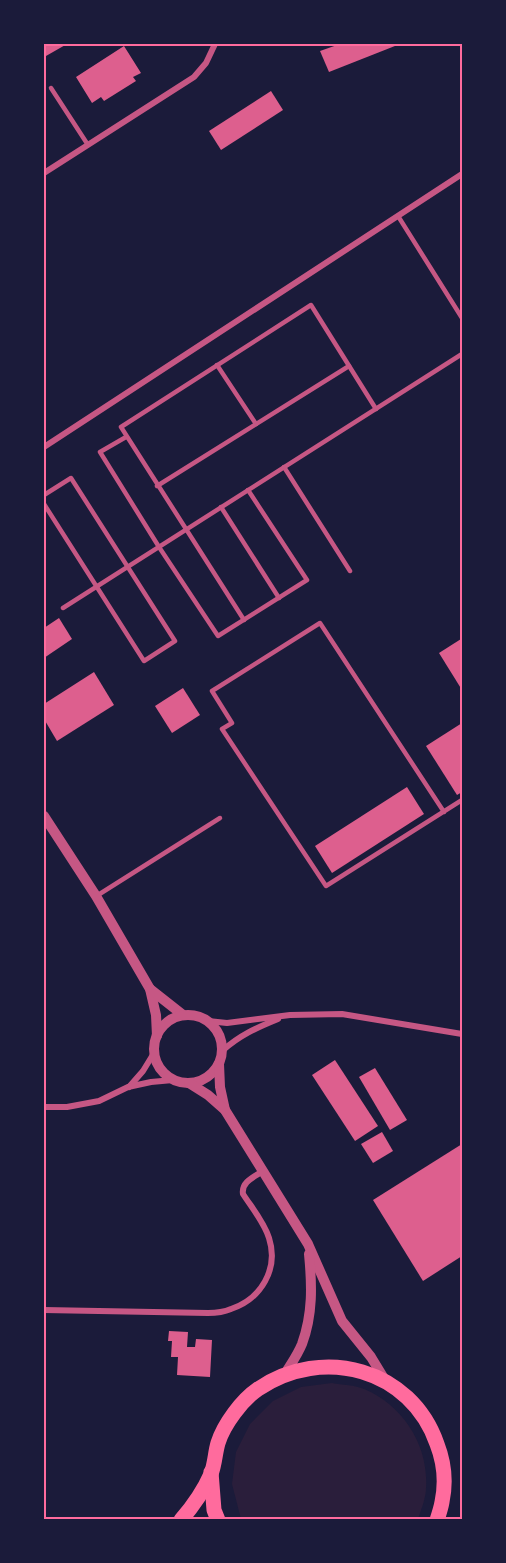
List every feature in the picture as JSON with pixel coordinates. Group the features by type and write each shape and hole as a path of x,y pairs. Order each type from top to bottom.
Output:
{"main road":[{"path":"182,1520 192,1507 211,1472 219,1441 234,1413 257,1390 285,1374 319,1366 353,1368 385,1380 404,1394 421,1412 433,1432 441,1455 444,1479 442,1503 437,1520"},
{"path":"211,1472 214,1510 218,1520"},
{"path":"442,1503 449,1520"}],"street":[{"path":"44,174 194,77 206,63 215,44"},
{"path":"44,447 462,174"},
{"path":"44,816 96,896 150,989 156,1015 157,1036"},
{"path":"150,989 183,1015"},
{"path":"208,1021 227,1023 290,1015 342,1014 462,1034"},
{"path":"173,1080 158,1064 154,1053 157,1036 167,1022 183,1015 200,1017 208,1021 216,1029 221,1039 220,1087 225,1110"},
{"path":"222,1051 236,1038 253,1029 290,1015"},
{"path":"128,1087 143,1071 154,1053"},
{"path":"44,1107 67,1107 99,1101 128,1087 151,1082 173,1080 198,1082 213,1072 219,1064"},
{"path":"189,1083 225,1110 308,1244 342,1321 371,1357 385,1380"},
{"path":"44,1310 208,1313 230,1310 248,1301 262,1286 269,1273 271,1247 268,1234 243,1194 242,1188 244,1184 263,1171"},
{"path":"285,1374 302,1346 311,1310 308,1244"}],"lane":[{"path":"51,88 88,145"},
{"path":"399,216 462,318"},
{"path":"244,620 121,426 311,305 376,409"},
{"path":"63,608 462,354"},
{"path":"217,365 256,424"},
{"path":"157,486 349,366"},
{"path":"126,437 100,452 218,636 307,580 248,490"},
{"path":"284,467 350,571"},
{"path":"44,495 71,478 175,641 144,661 44,504"},
{"path":"221,507 279,598"},
{"path":"444,812 320,623 212,691 232,723 222,729 326,886 444,812 462,800"},
{"path":"96,896 220,818"}],"shaded area":[{"path":"332,1383 353,1386 378,1396 402,1416 411,1429 418,1442 426,1472 425,1496 418,1519 241,1519 232,1484 236,1452 250,1424 273,1401 301,1387"}],"building":[{"path":"44,44 67,44 46,56"},
{"path":"340,44 400,44 329,72 320,51"},
{"path":"124,46 141,73 133,77 136,81 104,101 101,97 92,103 76,77"},
{"path":"271,91 283,110 221,150 209,131"},
{"path":"59,618 72,639 44,658 44,628"},
{"path":"461,639 462,641 462,690 439,653"},
{"path":"94,672 114,705 57,741 44,719 44,704"},
{"path":"183,688 200,715 172,733 155,706"},
{"path":"462,723 462,792 457,795 426,746"},
{"path":"407,787 424,814 332,873 315,846"},
{"path":"335,1060 378,1126 355,1141 312,1075"},
{"path":"375,1068 407,1120 390,1130 359,1077"},
{"path":"382,1132 393,1151 373,1163 361,1144"},
{"path":"462,1144 462,1256 423,1281 373,1200"},
{"path":"169,1331 188,1332 187,1347 195,1347 196,1339 212,1340 210,1377 177,1375 178,1357 171,1357 172,1341 168,1341"}]}
